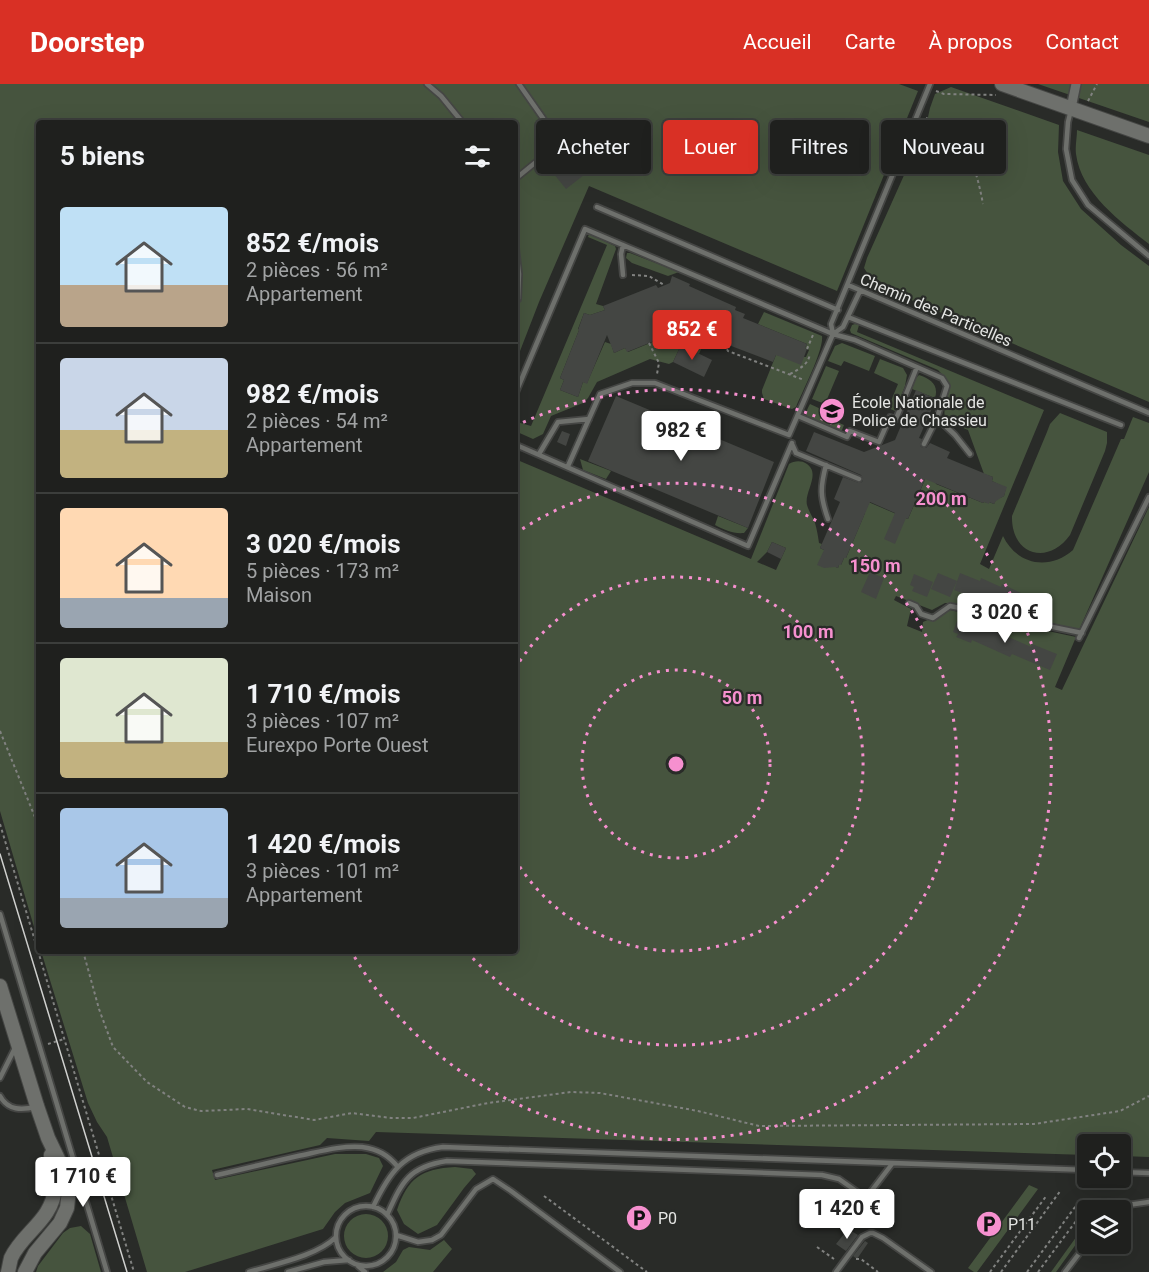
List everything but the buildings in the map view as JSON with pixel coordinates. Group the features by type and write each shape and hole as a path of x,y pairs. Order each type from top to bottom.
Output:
{"street":[{"path":"1071,108 1076,84"},
{"path":"998,90 1071,108 1149,136"},
{"path":"0,986 37,1107 48,1138 60,1162 69,1191 67,1208 60,1222 35,1253 25,1272"},
{"path":"8,1272 11,1258 45,1216 52,1203 55,1186 48,1138"}],"lane":[{"path":"427,84 441,96 461,120"},
{"path":"518,177 558,144 554,134 520,84"},
{"name":"Chemin des Particelles","path":"929,87 848,285 1149,413"},
{"path":"1071,108 1066,149 1072,180 1088,206 1149,256"},
{"path":"597,207 838,310"},
{"path":"518,388 585,229 942,378 947,386 937,418 924,444"},
{"path":"623,245 621,254 623,275"},
{"path":"518,266 518,299"},
{"path":"833,334 831,324 848,285"},
{"path":"858,478 796,453 789,435 833,334 843,327 860,291"},
{"path":"848,317 1121,425"},
{"path":"798,416 847,437 850,431 879,442 890,417 896,419 917,367"},
{"path":"568,466 600,394 632,383 655,382 789,435"},
{"path":"539,454 558,422 589,418"},
{"path":"937,418 956,435 970,454"},
{"path":"518,446 748,546 792,443"},
{"path":"826,465 822,481 822,500 828,519"},
{"path":"909,603 916,606 921,614 933,618 950,606 1081,635 1149,497"},
{"path":"0,914 107,1272"},
{"path":"0,1078 17,1044"},
{"path":"0,1096 4,1103 13,1108 37,1107"},
{"path":"217,1175 349,1147 380,1152 398,1167"},
{"path":"373,1207 390,1174 398,1167 417,1153 443,1147 1077,1170"},
{"path":"387,1215 401,1186 414,1172 433,1163 447,1161 822,1175 839,1179 888,1214"},
{"path":"866,1198 892,1164"},
{"path":"1131,1172 1149,1173"},
{"path":"396,1235 418,1242 432,1240 441,1235 476,1189 493,1179 620,1272"},
{"path":"1131,1205 1149,1202"},
{"path":"356,1264 366,1266 384,1260 394,1245 396,1235 392,1221 387,1215 373,1207 355,1208 347,1213 337,1228 336,1237 340,1250 365,1272"},
{"path":"836,1272 862,1237 870,1233 883,1238 931,1272"},
{"path":"249,1272 309,1254 328,1245 336,1237"},
{"path":"1065,1272 1079,1254"},
{"path":"288,1272 324,1262 349,1260"}],"path":[{"path":"929,87 944,94 998,90"},
{"path":"918,114 950,132 961,143 974,165 983,204"},
{"path":"623,275 649,276 664,285"},
{"path":"807,349 816,327"},
{"path":"730,328 723,343 728,351 812,384"},
{"path":"649,343 658,363 655,382"},
{"path":"790,374 804,366 810,354"},
{"path":"0,731 36,820"},
{"path":"0,824 36,945"},
{"path":"39,954 134,1272"},
{"path":"84,954 99,1009 113,1047 147,1082 185,1107 201,1111 247,1109 314,1120 352,1113 412,1118 489,1103 572,1092 600,1093 633,1099 698,1111 759,1126 1034,1124 1120,1112 1149,1096"},
{"path":"40,1047 64,1039"},
{"path":"1001,1272 1061,1190"},
{"path":"990,1272 1047,1195"},
{"path":"544,1196 647,1272"},
{"path":"1028,1272 1077,1204"},
{"path":"1038,1272 1077,1219"}],"green space":[{"path":"0,84 899,84 918,91 906,120 881,120 881,174 884,174 837,291 589,186 518,356 518,120 36,120 36,934 0,811"},
{"path":"1038,84 1149,84 1149,122"},
{"path":"951,87 1059,125 1058,152 1063,181 1081,209 1121,245 1149,266 1149,402 909,299 868,274 864,268 867,258 905,174 1006,174 1006,120 927,120 935,94"},
{"path":"1077,130 1149,155 1149,244 1115,216 1094,194 1079,168 1076,154"},
{"path":"589,234 615,246 616,249 596,304 603,306 605,310 590,315 584,313 560,378 564,380 560,390 578,397 583,382 587,383 605,342 611,344 614,353 625,348 628,352 670,335 668,330 680,326 676,318 679,312 719,330 724,329 721,337 704,343 699,354 681,345 673,362 669,364 650,359 597,382 583,403 551,416 543,434 533,439 518,432 518,422 531,426 607,245 588,237"},
{"path":"627,253 679,272 668,276 632,263 626,258"},
{"path":"764,312 822,336 820,351 812,371 796,407 792,409 764,399 762,390 776,355 806,357 809,350 805,348 807,344 758,324"},
{"path":"852,325 859,325 857,332 1044,410 980,564 989,569 1003,536 1016,553 1034,562 1054,561 1073,550 1121,439 1124,439 1133,417 1149,423 1149,472 1079,630 1052,623 1052,607 1029,600 1023,617 952,603 945,603 932,610 896,596 894,600 911,609 907,626 922,632 923,622 950,610 1076,637 1055,687 1062,690 1149,507 1149,1157 1131,1156 1131,1134 1077,1134 1077,1155 376,1132 369,1141 327,1138 320,1145 212,1170 215,1180 335,1154 366,1154 379,1158 383,1166 370,1193 345,1203 335,1212 323,1229 185,1272 147,1272 107,1137 88,1103 42,954 518,954 518,460 751,559 789,464 802,462 811,468 812,478 807,505 815,523 819,543 822,544 820,548 824,550 831,565 838,568 846,558 865,513 859,498 908,519 930,468 936,484 983,503 994,504 997,497 1004,496 1006,488 992,481 993,477 984,474 968,430 945,419 944,411 949,389 948,383 938,370 851,333","holes":["772,542 786,548 776,570 757,562 767,552"]},
{"path":"842,343 875,356 869,371 844,361 841,366 828,361 835,346"},
{"path":"880,359 903,368 907,375 895,411 888,408 898,384 874,373"},
{"path":"826,366 839,371 825,404 812,399"},
{"path":"919,375 933,383 936,389 935,398 912,389"},
{"path":"810,404 823,410 820,415 844,425 842,430 809,419 806,414"},
{"path":"1060,413 1107,432 1107,443 1070,535 1052,551 1032,552 1018,540 1013,529 1012,516 1050,424"},
{"path":"580,459 611,471 606,479 583,470"},
{"path":"718,516 748,528 744,533 726,530 715,525"},
{"path":"455,1167 472,1169 476,1174 437,1225 418,1234 404,1224 397,1210 401,1199 417,1177 433,1170"},
{"path":"1029,1185 1038,1189 977,1272 968,1268"},
{"path":"366,1214 375,1215 382,1220 387,1227 387,1245 382,1252 375,1257 366,1258 357,1257 350,1252 345,1245 344,1236 345,1227 350,1220 357,1215"},
{"path":"81,1226 90,1234 101,1272 36,1272 63,1233 70,1228"},
{"path":"1077,1236 1077,1243 1056,1272 1051,1272"},
{"path":"444,1240 452,1249 433,1272 383,1272 396,1262 403,1250 409,1247 430,1250"}],"tram line":[{"path":"0,854 127,1272"}],"place":[{"name":"École Nationale de Police de Chassieu","path":"832,411"},
{"name":"P0","path":"639,1218"},
{"name":"P11","path":"989,1224"}]}
